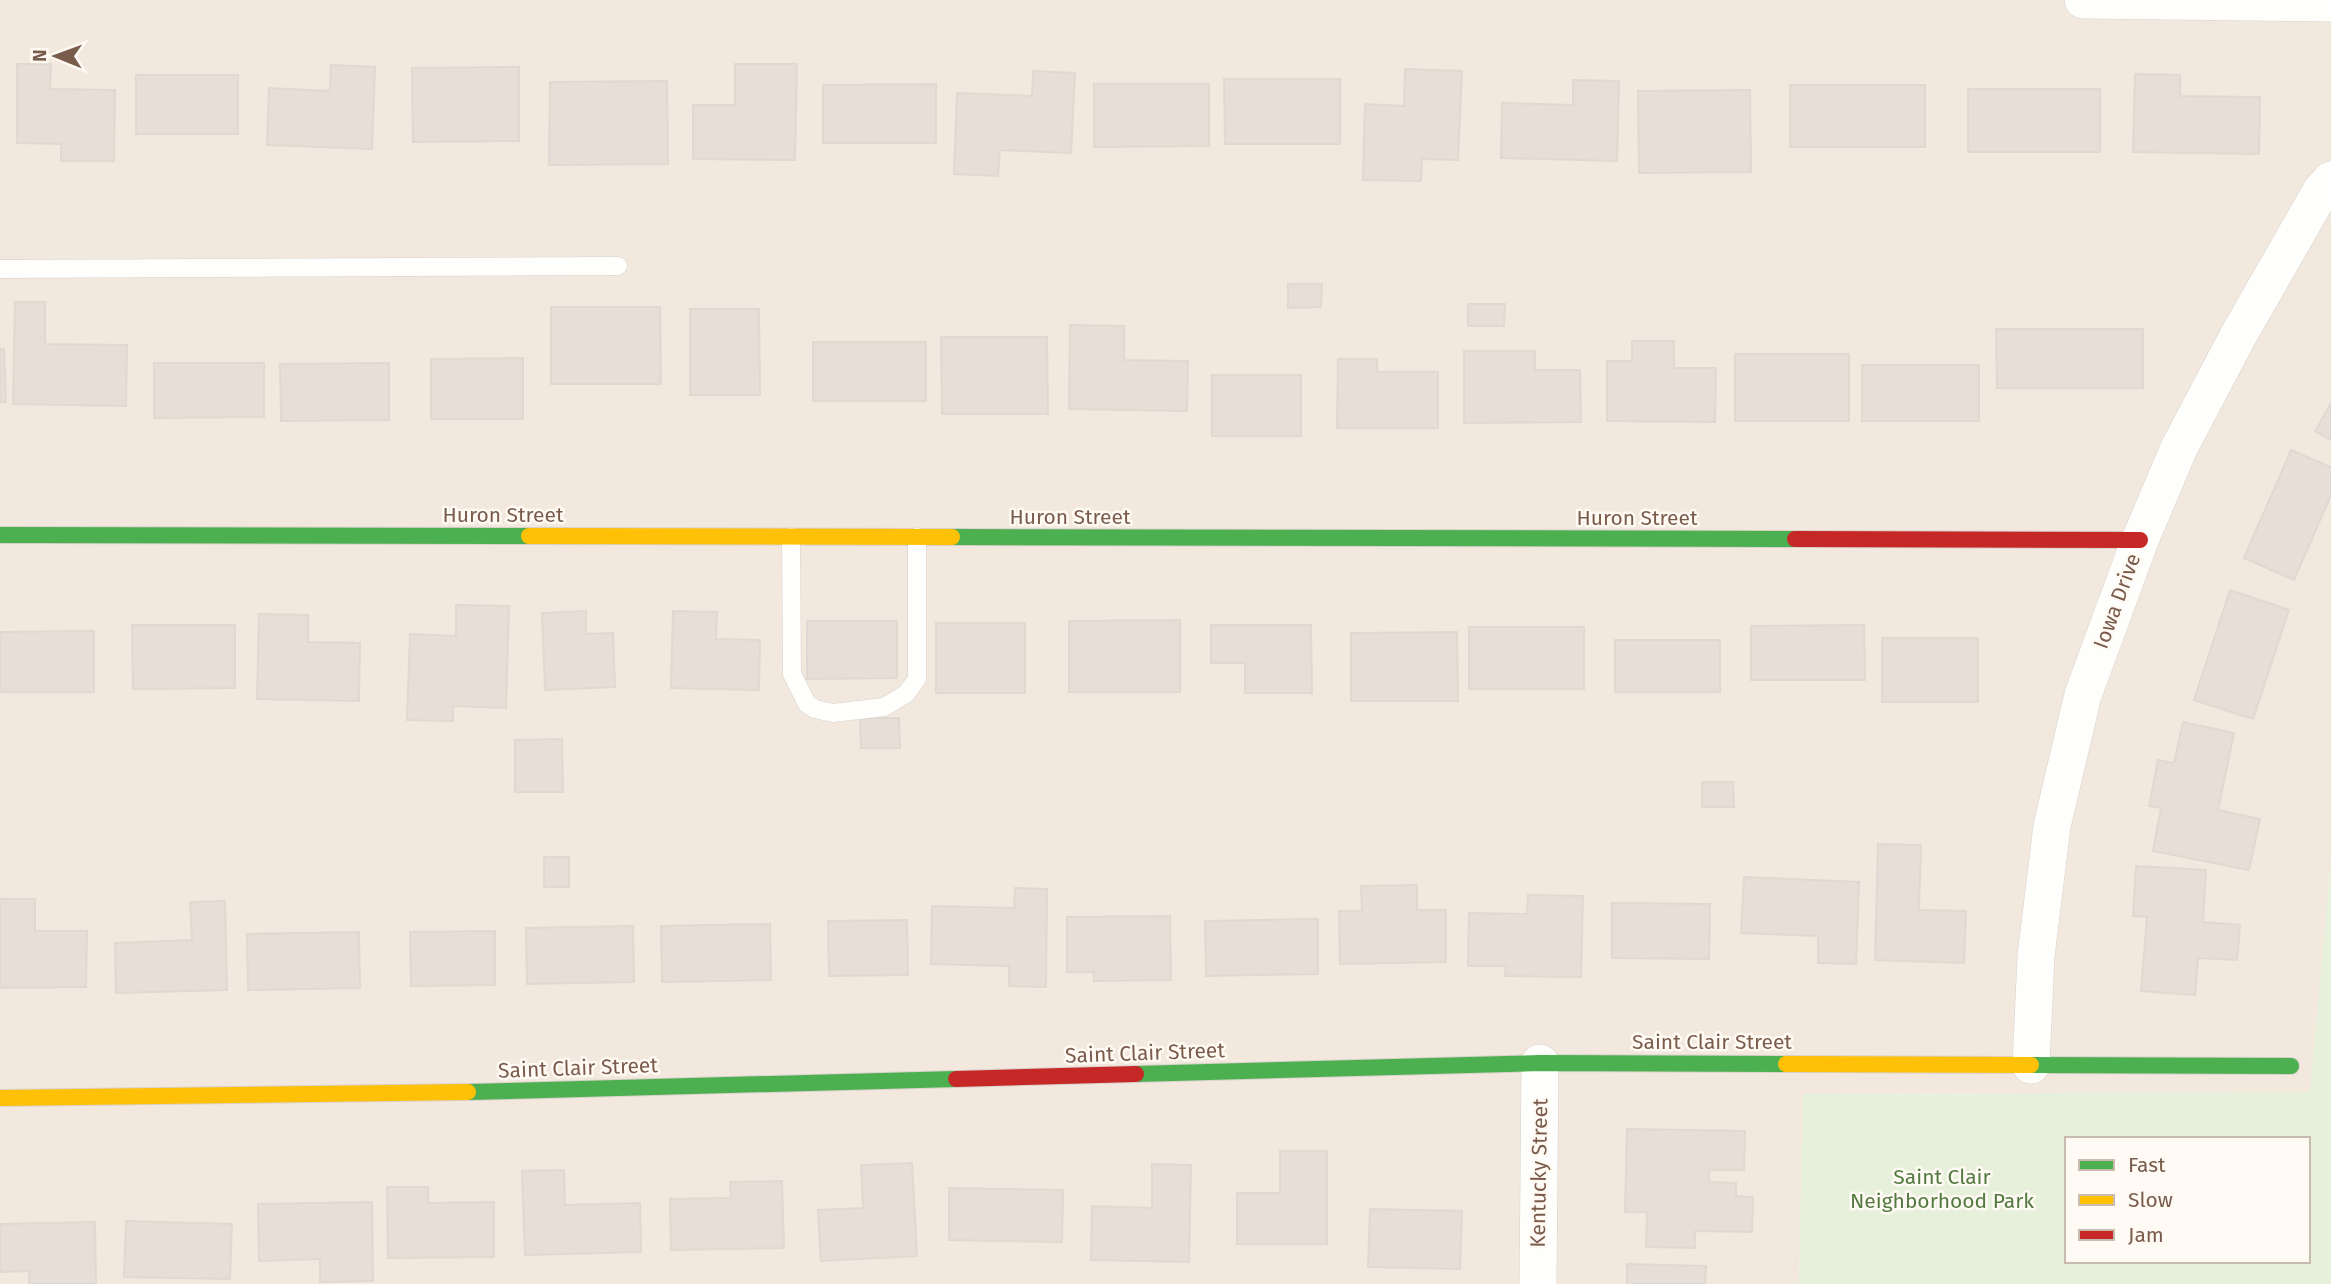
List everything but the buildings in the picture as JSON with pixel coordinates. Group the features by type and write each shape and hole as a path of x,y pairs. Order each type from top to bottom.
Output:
{"street":[{"path":"2083,0 2331,3"},
{"name":"Iowa Drive","path":"2031,1065 2036,956 2052,826 2083,695 2140,540 2179,448 2232,347 2321,191 2331,180"},
{"name":"Huron Street","path":"0,535 2140,540"},
{"name":"Saint Clair Street","path":"0,1098 367,1095 1540,1063 2291,1066"},
{"name":"Kentucky Street","path":"1538,1284 1540,1063"}],"lane":[{"path":"0,269 618,266"},
{"path":"791,537 792,674 807,704 815,709 833,713 884,707 906,694 917,679 917,537"}],"shaded area":[{"path":"0,0 2331,0 2331,859 2310,1092 1803,1094 1799,1284 0,1284"}],"green space":[{"name":"Saint Clair Neighborhood Park","path":"2331,859 2331,1284 1799,1284 1803,1094 2310,1092"}],"traffic: fast":[{"path":"0,535 529,536"},
{"path":"952,537 1795,539"},
{"path":"1136,1074 1540,1063 1786,1064"},
{"path":"2031,1065 2291,1066"},
{"path":"468,1092 956,1079"}],"traffic: slow":[{"path":"529,536 952,537"},
{"path":"1786,1064 2031,1065"},
{"path":"0,1098 468,1092"}],"traffic: jam":[{"path":"1795,539 2140,540"},
{"path":"956,1079 1136,1074"}]}
